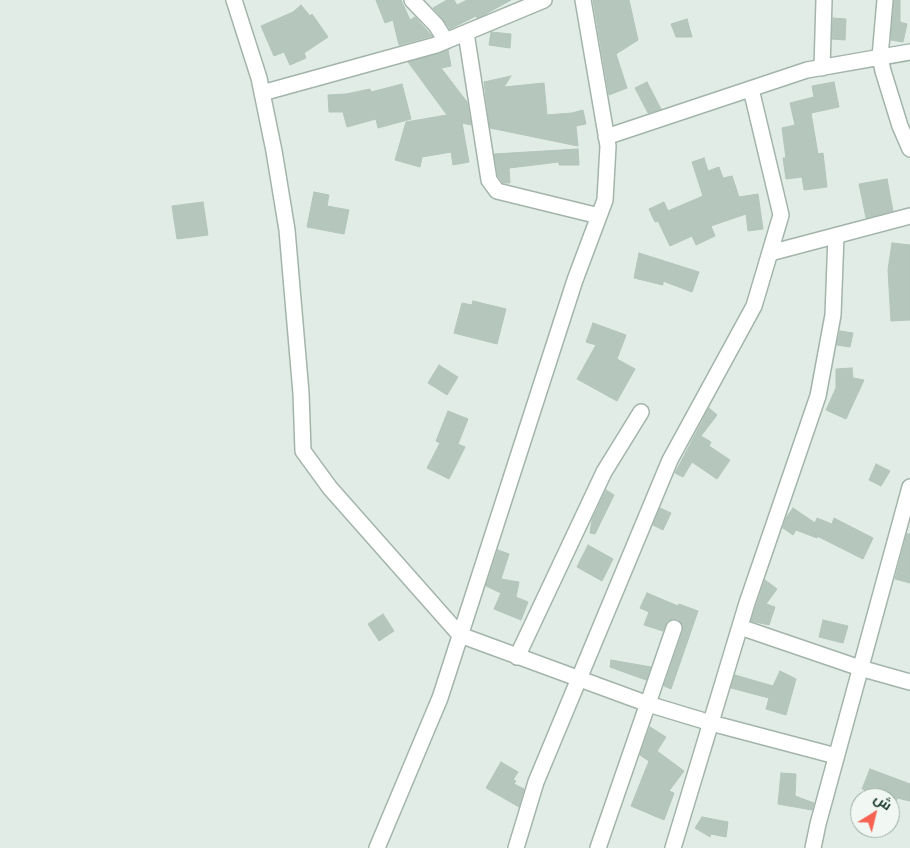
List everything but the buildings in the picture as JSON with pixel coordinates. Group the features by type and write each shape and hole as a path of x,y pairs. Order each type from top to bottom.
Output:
{"street":[{"path":"234,0 259,78 274,151 287,230 301,393 303,451 330,488 460,635 648,704 711,723 836,756"},
{"path":"412,0 436,25 446,41"},
{"path":"377,848 440,698 572,290 605,200 608,146 583,0"},
{"path":"822,68 824,0"},
{"path":"885,0 880,56 882,71 900,126 910,149"},
{"path":"262,93 427,48 539,1"},
{"path":"466,33 489,180 497,191 599,216"},
{"path":"606,137 807,70 910,52"},
{"path":"516,848 536,782 670,460 754,306 781,215 751,89"},
{"path":"770,253 910,216"},
{"path":"673,848 740,627 818,396 833,315 836,236"},
{"path":"517,657 604,472 642,412"},
{"path":"813,848 836,756 910,489"},
{"path":"740,627 860,668 910,682"},
{"path":"598,848 674,628"}]}
